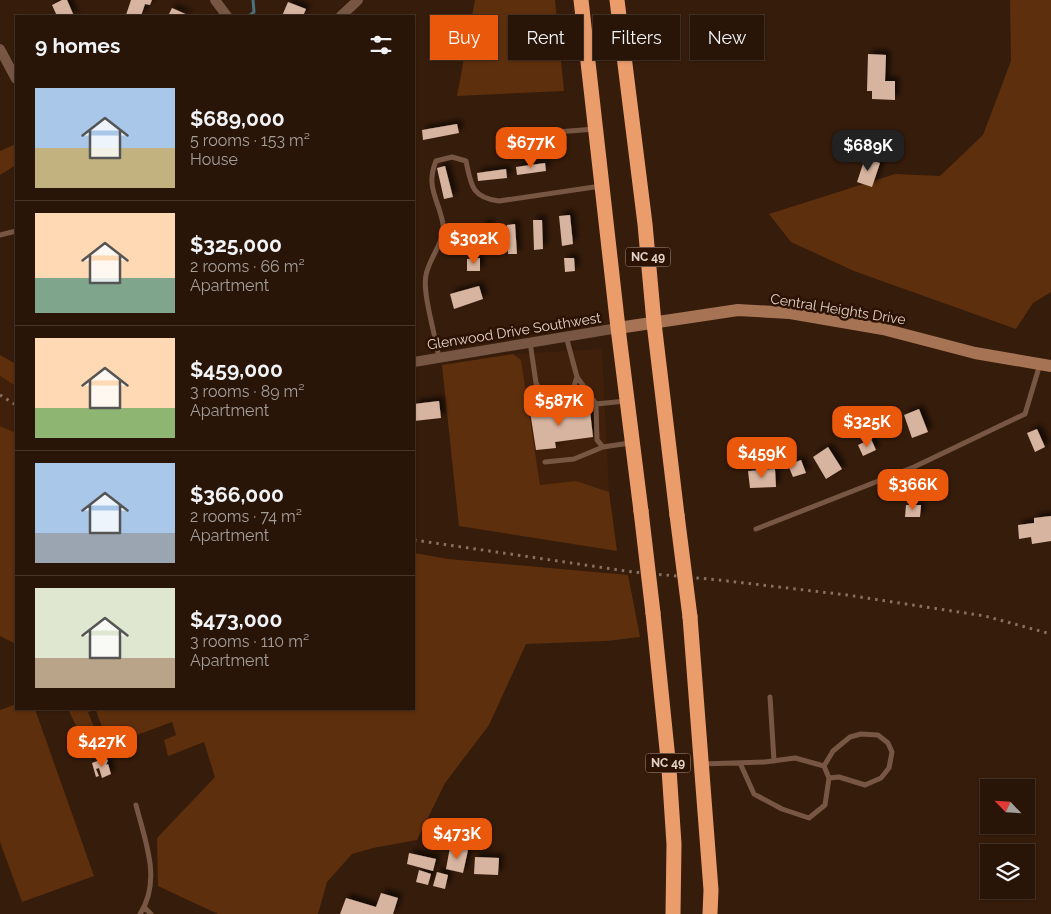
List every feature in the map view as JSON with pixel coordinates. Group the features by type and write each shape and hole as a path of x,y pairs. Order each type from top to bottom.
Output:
{"highway":[{"name":"NC 49","path":"581,0 618,328 642,511 669,769 674,844 673,914"},
{"name":"NC 49","path":"617,0 690,617 711,890 710,914"}],"street":[{"path":"214,0 226,15"},
{"path":"342,15 358,0"},
{"path":"0,49 15,77"},
{"name":"Central Heights Drive","path":"618,328 738,310 790,313 883,329 975,353 1046,365"},
{"name":"Glenwood Drive Southwest","path":"415,362 618,328"}],"lane":[{"path":"532,134 595,128"},
{"path":"440,358 425,285 428,268 443,233 443,224 431,186 432,173 436,161 452,157 466,160 471,185 478,194 487,200 602,186"},
{"path":"0,235 15,231"},
{"path":"566,336 577,377 596,404 597,440 603,447"},
{"path":"530,342 536,383 540,391 551,394 570,391 577,377"},
{"path":"756,529 914,467 1025,414 1046,365"},
{"path":"596,404 628,401"},
{"path":"546,462 574,458 603,447 633,443"},
{"path":"770,697 774,761"},
{"path":"824,766 839,746 850,737 861,734 878,735 888,743 892,752 890,768 881,778 873,782 865,785 839,776 829,778"},
{"path":"702,764 774,761 795,758 824,766"},
{"path":"740,763 754,794 782,809 809,818 826,805 829,778 824,766"},
{"path":"136,806 151,866 151,885 140,914"},
{"path":"144,907 151,914"}],"shaded area":[{"path":"475,0 555,0 556,15 508,15 508,60 561,60 564,91 457,96 464,60 498,60 498,15 472,15"},
{"path":"1010,0 1051,0 1051,292 1033,303 1016,329 854,271 791,242 769,214 895,174 940,176 983,135 1011,61"},
{"path":"15,144 15,166 0,175 0,151"},
{"path":"602,349 609,492 576,481 540,486 521,360 513,354"},
{"path":"513,354 521,360 540,485 576,481 609,492 617,551 459,526 442,365"},
{"path":"0,355 15,363 15,385 0,376"},
{"path":"0,376 15,385 15,433 0,426"},
{"path":"0,426 15,433 15,644 0,636"},
{"path":"415,553 448,559 628,575 640,637 606,641 526,644 489,725 445,783 417,840 352,854 327,882 318,914 218,914 158,886 157,838 215,777 204,742 168,756 164,740 176,735 172,722 115,743 106,739 96,710 415,710"},
{"path":"15,704 15,710 35,710 94,876 22,902 0,842 0,710"},
{"path":"68,710 96,710 88,712 100,743 86,747"}],"building":[{"path":"62,0 67,0 74,15 57,15 52,5"},
{"path":"131,0 152,0 150,5 145,4 141,15 126,15"},
{"path":"288,2 306,9 303,15 282,15"},
{"path":"172,8 188,15 168,15"},
{"path":"868,54 886,55 885,81 895,81 895,100 872,99 872,91 867,91"},
{"path":"457,124 459,133 423,140 422,130"},
{"path":"865,158 880,163 872,187 857,182"},
{"path":"545,163 546,171 517,175 516,167"},
{"path":"445,166 453,197 444,199 437,168"},
{"path":"506,169 507,178 478,181 477,173"},
{"path":"570,215 573,244 562,246 559,216"},
{"path":"533,220 542,220 543,249 534,250"},
{"path":"490,224 491,254 482,254 481,225"},
{"path":"515,224 517,254 508,254 507,225"},
{"path":"480,258 480,271 467,271 467,259"},
{"path":"564,258 574,258 575,271 565,272"},
{"path":"479,286 483,299 454,309 450,294"},
{"path":"439,401 441,418 415,421 415,404"},
{"path":"551,408 552,415 590,411 593,437 555,442 556,448 536,450 530,411"},
{"path":"919,409 928,432 912,438 904,415"},
{"path":"1037,429 1045,447 1035,452 1027,433"},
{"path":"871,439 876,450 863,456 858,445"},
{"path":"828,447 842,469 826,479 813,457"},
{"path":"801,460 806,473 793,477 788,465"},
{"path":"775,469 776,487 750,488 748,471"},
{"path":"906,505 921,505 920,517 905,517"},
{"path":"1051,516 1051,541 1032,544 1031,537 1019,539 1018,525 1034,523 1034,518"},
{"path":"101,757 108,760 106,765 108,764 111,774 102,778 99,768 96,769 99,776 96,777 92,763 100,760"},
{"path":"450,847 468,850 463,873 446,869"},
{"path":"409,853 436,859 433,871 407,864"},
{"path":"475,857 499,858 498,875 474,874"},
{"path":"419,870 431,874 428,885 416,882"},
{"path":"437,872 448,875 445,889 433,886"},
{"path":"381,893 398,898 393,914 340,914 346,898 376,907"}],"waterway":[{"path":"250,15 254,12 253,0"}],"railway":[{"path":"0,395 15,404"},
{"path":"415,540 633,572 847,595 985,616 1051,634"}]}
